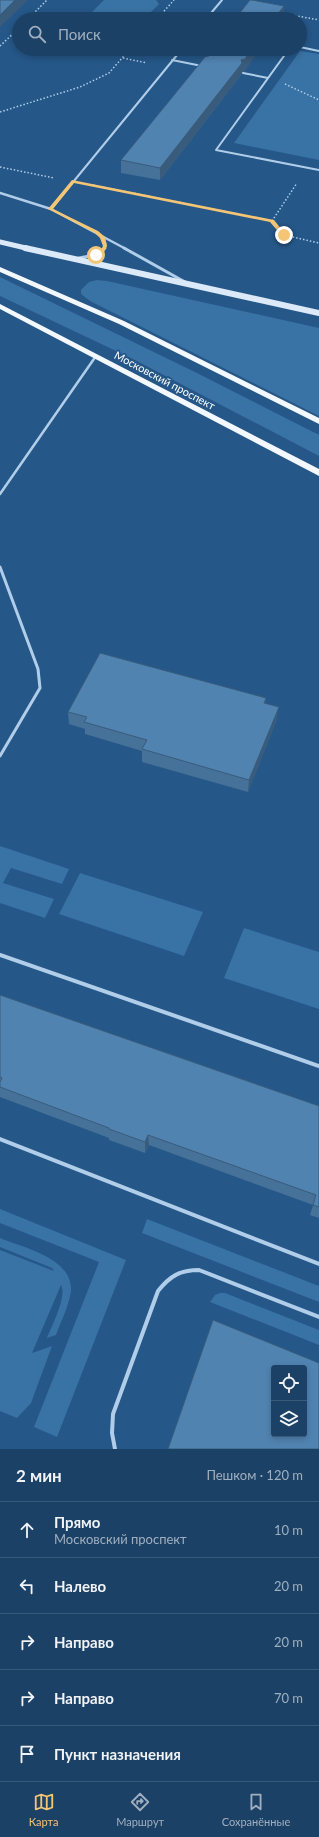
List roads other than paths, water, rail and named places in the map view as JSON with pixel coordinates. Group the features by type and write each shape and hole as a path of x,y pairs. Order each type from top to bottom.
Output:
{"main road":[{"path":"0,242 319,313"},
{"path":"0,269 69,298 252,386 319,421"},
{"name":"Московский проспект","path":"0,306 319,473"}],"street":[{"path":"0,193 51,209 97,232 189,284"},
{"path":"73,259 96,255 102,251 105,246 104,242 97,232"}],"lane":[{"path":"212,12 222,0"},
{"path":"307,48 319,51"},
{"path":"51,209 176,56"},
{"path":"284,56 216,150 319,170"},
{"path":"172,60 207,67"},
{"path":"243,73 268,78"},
{"path":"0,494 96,356"},
{"path":"0,567 38,669 40,688 0,756"},
{"path":"0,955 319,1066"},
{"path":"0,1139 319,1264"},
{"path":"115,1449 112,1433 113,1414 158,1291 170,1276 182,1270 199,1270 319,1317"}]}
